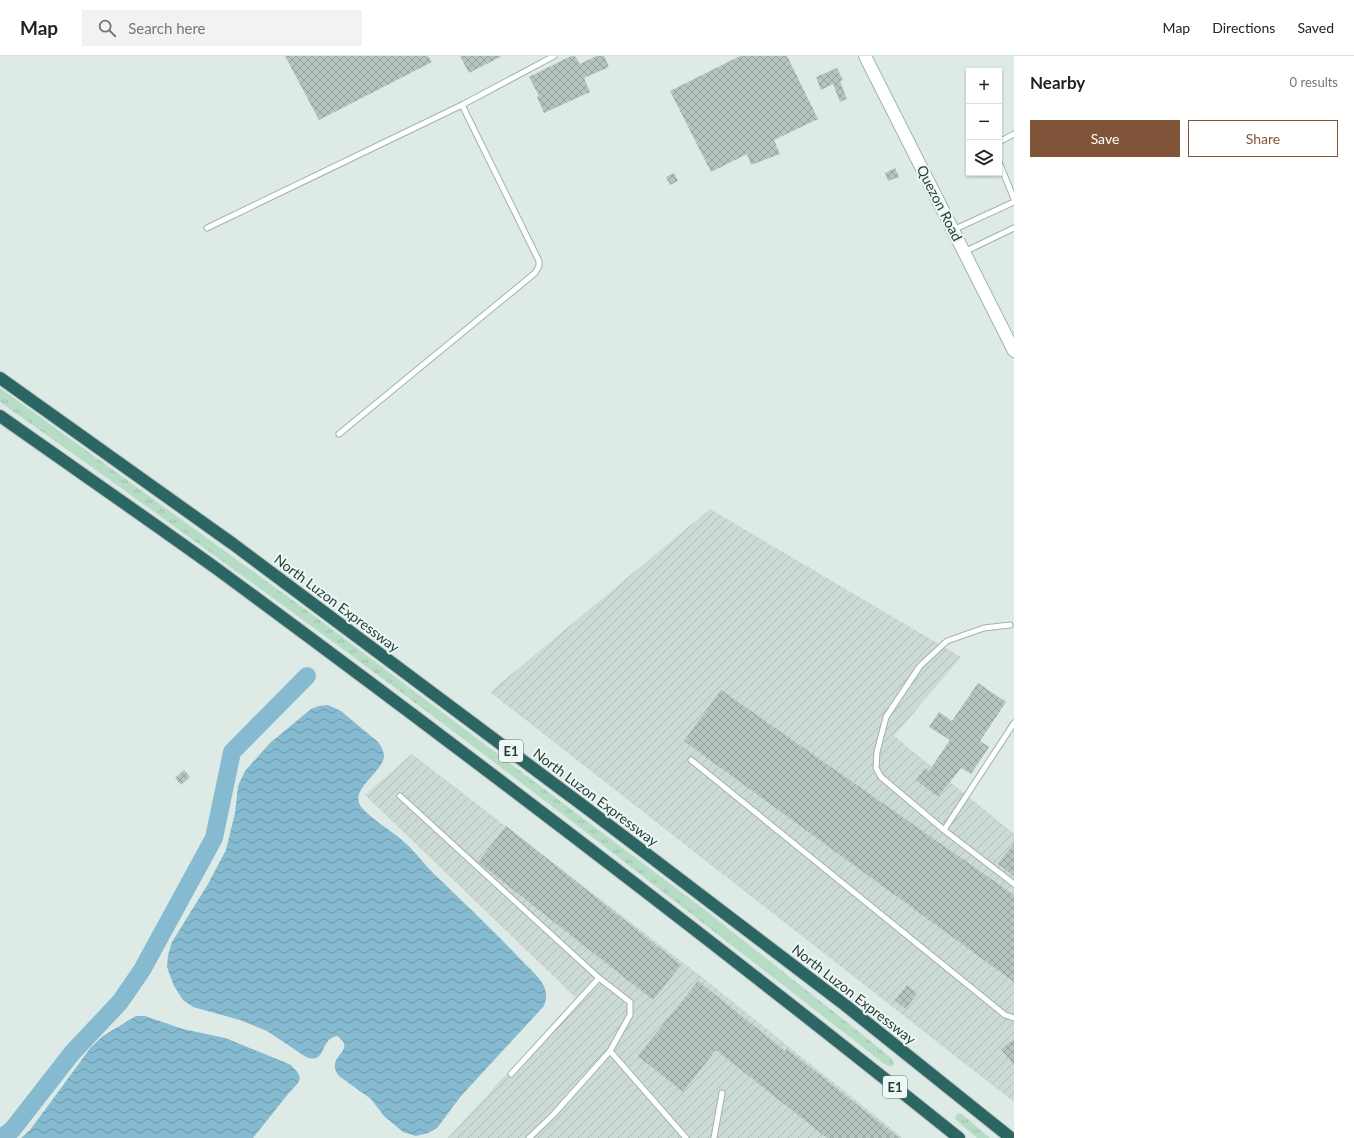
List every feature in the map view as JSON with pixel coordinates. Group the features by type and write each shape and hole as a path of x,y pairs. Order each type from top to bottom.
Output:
{"highway":[{"name":"North Luzon Expressway","path":"0,378 233,544 589,810 844,1005 1011,1138"},
{"name":"E1","path":"0,416 234,583 572,835 831,1035 959,1138"},
{"path":"831,1035 854,1063 946,1138"}],"main road":[{"name":"Quezon Road","path":"865,56 1014,350"}],"lane":[{"path":"206,228 462,105 554,56"},
{"path":"339,434 535,273 539,266 539,261 462,105"},
{"path":"1002,140 1014,134"},
{"path":"1002,169 1014,199"},
{"path":"953,230 1014,202"},
{"path":"964,252 1014,228"},
{"path":"1010,625 984,628 947,641 920,666 886,717 877,752 876,768 881,777 944,830 1014,884"},
{"path":"944,830 1014,723"},
{"path":"691,760 1005,1015 1014,1018"},
{"path":"400,796 599,978 630,1002 630,1015 610,1051 553,1115 529,1138"},
{"path":"511,1074 599,978"},
{"path":"610,1051 686,1138"},
{"path":"714,1138 722,1093"}],"shaded area":[{"path":"710,509 961,657 894,736 1014,834 1014,1102 490,692"},
{"path":"412,754 703,978 903,1138 448,1138 576,998 365,795"}],"green space":[{"path":"0,388 309,612 705,910 868,1039 892,1059 894,1064 891,1067 883,1063 484,754 214,555 0,402"},
{"path":"960,1113 990,1138 977,1138 956,1120 955,1117"}],"water":[{"path":"328,705 341,711 378,742 383,750 384,756 382,762 362,788 359,795 359,801 362,808 371,817 406,844 433,873 536,975 544,985 546,991 544,1006 461,1096 437,1128 428,1133 416,1136 403,1132 384,1116 371,1099 339,1076 335,1069 335,1063 344,1046 343,1041 337,1036 331,1038 317,1058 313,1059 306,1057 267,1031 240,1020 193,1007 183,1000 174,986 167,967 168,955 172,942 208,884 226,850 235,813 238,786 245,771 270,743 311,709"},
{"path":"136,1016 145,1016 183,1029 225,1038 291,1065 298,1073 300,1078 298,1083 253,1138 21,1138 30,1130 91,1047 103,1036"}],"building":[{"path":"285,56 428,56 432,62 319,120"},
{"path":"460,56 502,56 469,73"},
{"path":"571,56 575,56 580,64 596,56 604,56 609,67 584,78 590,92 544,113 537,97 539,96 529,77"},
{"path":"740,56 787,56 818,119 774,140 780,154 751,165 747,154 711,172 670,91"},
{"path":"837,68 843,80 840,81 847,99 840,102 833,84 821,90 816,77"},
{"path":"895,168 899,177 888,181 885,173"},
{"path":"674,173 678,181 670,185 666,177"},
{"path":"978,683 1006,702 980,741 989,747 971,774 961,768 938,797 916,780 925,768 929,771 950,740 929,727 939,712 952,721"},
{"path":"721,690 1014,895 1014,982 684,741"},
{"path":"184,770 190,777 181,785 175,778"},
{"path":"506,826 681,965 653,1000 478,862"},
{"path":"1014,843 1014,876 998,864"},
{"path":"698,981 785,1051 787,1049 899,1138 827,1138 716,1050 683,1092 638,1056"},
{"path":"907,985 917,993 906,1009 895,1000"},
{"path":"1014,1039 1014,1065 1001,1049"}],"waterway":[{"path":"1,1138 12,1130 72,1053 120,1002 142,970 214,838 232,752 307,676"}]}
